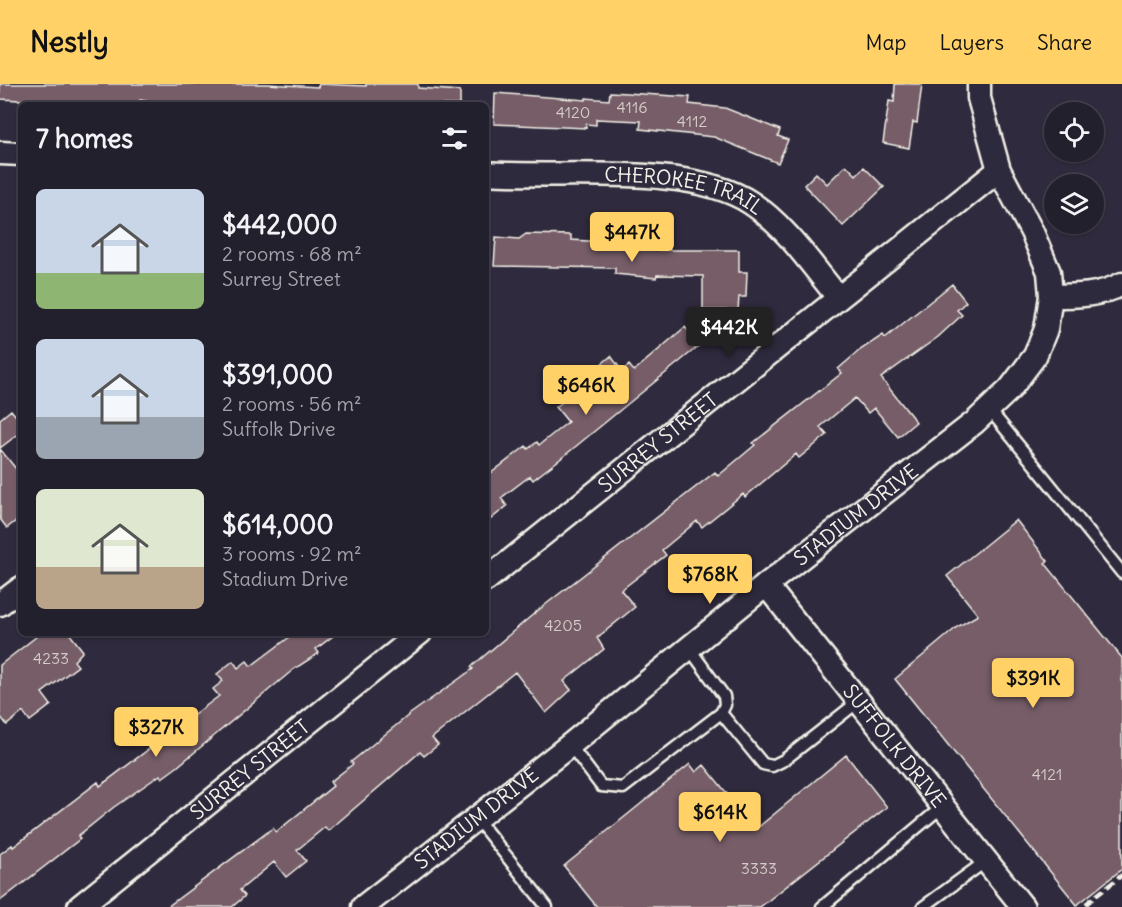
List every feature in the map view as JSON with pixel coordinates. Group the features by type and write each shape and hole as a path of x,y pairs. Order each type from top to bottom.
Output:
{"street":[{"path":"978,84 979,98 999,170 1032,232 1049,272 1051,296 1101,293 1122,284"},
{"path":"0,153 18,154"},
{"name":"SURREY STREET","path":"489,578 999,170"},
{"name":"CHEROKEE TRAIL","path":"489,173 604,174 685,181 733,192 753,204 778,227 838,297"},
{"name":"STADIUM DRIVE","path":"363,907 570,745 766,585 975,422 1010,388 1035,356 1046,329 1051,296"},
{"name":"SUFFOLK DRIVE","path":"766,585 1023,907"},
{"path":"0,604 18,590"},
{"name":"SURREY STREET","path":"79,907 416,636"}],"lane":[{"path":"988,409 1122,573"},
{"path":"570,745 601,786 623,789 721,713 725,705 724,696 689,648"},
{"path":"721,713 763,764 772,766 784,760 859,701"},
{"path":"822,907 943,806"},
{"path":"475,818 547,907"},
{"path":"923,907 986,861"}],"building":[{"path":"0,84 267,84 318,87 319,84 366,86 366,84 418,84 418,88 460,91 460,102 155,102 140,100 140,102 39,102 0,99"},
{"path":"895,84 922,84 917,123 913,122 909,148 883,143 889,101 894,102"},
{"path":"610,92 690,97 689,104 725,108 780,130 778,136 788,140 778,163 714,137 640,129 641,121 596,119 596,125 586,124 586,128 494,124 495,93 609,100"},
{"path":"846,165 856,175 864,167 884,187 843,226 804,185 816,173 827,184"},
{"path":"526,234 571,235 571,240 659,245 659,250 739,250 739,272 747,272 746,297 739,297 738,310 703,310 703,276 657,275 656,278 615,274 615,268 494,266 496,237 519,239"},
{"path":"952,284 966,302 957,310 962,315 938,337 881,378 916,422 898,437 874,408 868,413 855,398 820,427 827,435 799,458 796,454 745,497 743,494 702,527 697,521 662,550 666,555 621,590 635,607 597,638 604,649 564,681 571,690 546,713 515,672 432,738 438,745 424,756 420,752 328,831 325,827 297,850 306,861 286,877 274,862 240,890 245,896 232,907 167,907 273,828 276,832 333,786 330,782 353,764 351,762 410,714 473,669 471,667 536,612 715,472 718,476 755,445 753,443 842,373 838,369 860,350 883,335 885,338"},
{"path":"685,327 700,345 533,480 530,476 501,498 507,506 489,521 489,475 526,446 528,449 537,442 539,445 568,422 556,407 597,374 594,370 611,356 622,371 629,365 634,371"},
{"path":"11,410 18,418 18,434 0,448 0,419"},
{"path":"0,449 18,471 18,519 7,528 0,519"},
{"path":"1016,520 1048,561 1045,563 1122,658 1122,869 1077,905 895,679 957,627 978,615 947,576"},
{"path":"37,636 71,636 83,651 74,661 78,666 42,693 51,705 30,721 23,712 7,725 0,716 0,665"},
{"path":"291,636 333,636 316,649 319,653 294,669 177,767 162,778 160,775 114,807 78,836 80,839 0,901 0,854 12,845 13,847 98,782 100,786 219,696 213,689 223,681 217,674 233,661 238,668 247,661 251,666"},
{"path":"846,755 887,807 760,907 597,907 564,866 690,764 696,772 704,765 756,829"}],"railway":[{"path":"1086,904 1122,875"}]}
